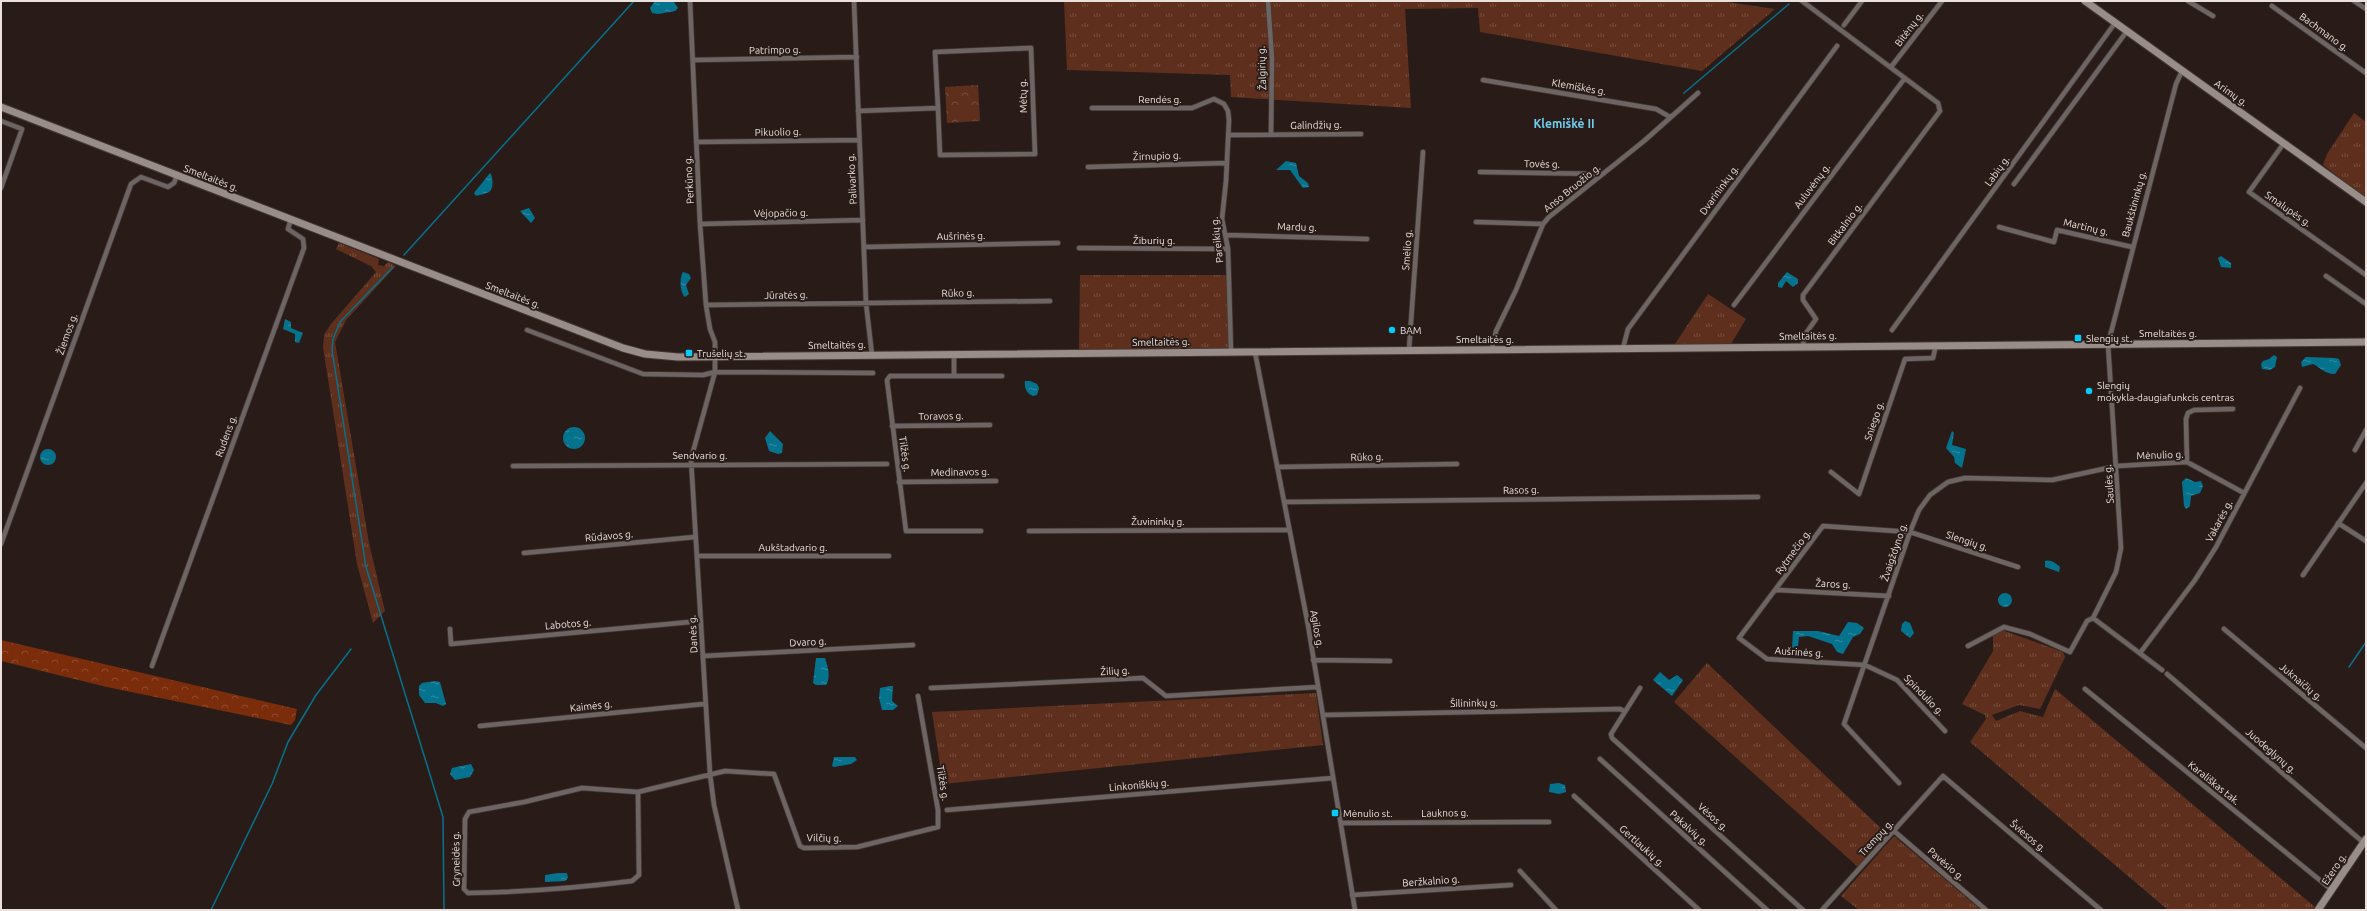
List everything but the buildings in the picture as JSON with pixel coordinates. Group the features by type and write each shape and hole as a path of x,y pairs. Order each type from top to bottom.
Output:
{"main road":[{"name":"Arimų g.","path":"2085,1 2366,202"},
{"name":"Smeltaitės g.","path":"1,107 623,348 655,355 872,355 2366,342"},
{"name":"Ežero g.","path":"2318,910 2365,841"}],"street":[{"name":"Perkūno g.","path":"690,1 700,224 706,304 716,356"},
{"name":"Palivarko g.","path":"854,1 866,303 872,355"},
{"name":"Žalgirių g.","path":"1268,1 1272,59 1271,134"},
{"path":"1802,1 1905,78"},
{"path":"1844,25 1862,1"},
{"name":"Bitėnų g.","path":"1891,67 1942,1"},
{"path":"2188,1 2213,16"},
{"path":"2354,1 2366,9"},
{"name":"Bachmano g.","path":"2272,6 2366,73"},
{"name":"Labių g.","path":"1892,330 2115,23"},
{"path":"2014,184 2127,31"},
{"name":"Dvarininkų g.","path":"1623,348 1628,329 1837,46"},
{"name":"Mėtų g.","path":"1031,48 1035,154 940,155 938,108 936,52 1031,48"},
{"name":"Patrimpo g.","path":"693,60 857,57"},
{"name":"Baukštininkų g.","path":"2108,344 2132,247 2176,84 2182,71"},
{"name":"Bitkalnio g.","path":"1803,346 1804,336 1816,319 1804,300 1803,295 1940,111 1938,103 1905,78"},
{"name":"Auluvėnų g.","path":"1734,305 1905,78"},
{"name":"Klemiškės g.","path":"1482,80 1656,109 1670,118"},
{"name":"Anso Bruožio g.","path":"1492,349 1496,331 1516,290 1543,224 1549,217 1603,174 1698,93"},
{"name":"Rendės g.","path":"1092,108 1192,108 1214,99 1224,104"},
{"name":"Pareikių g.","path":"1224,104 1228,112 1229,135 1222,218 1228,249 1231,352"},
{"path":"858,111 938,108"},
{"path":"1,121 22,129 1,188"},
{"name":"Galindžių g.","path":"1229,135 1361,134"},
{"name":"Pikuolio g.","path":"696,142 859,140"},
{"name":"Smalupės g.","path":"2284,143 2249,192 2366,275"},
{"name":"Smėlio g.","path":"1409,350 1423,152"},
{"name":"Žirnupio g.","path":"1088,167 1226,164"},
{"name":"Tovės g.","path":"1480,172 1603,174"},
{"name":"Žiemos g.","path":"1,544 131,184 141,177 168,187 172,185 177,175"},
{"name":"Rudens g.","path":"152,666 304,248 303,239 288,229 291,219"},
{"name":"Vėjopačio g.","path":"700,224 863,220"},
{"path":"1476,222 1543,224"},
{"name":"Martinų g.","path":"1999,227 2054,242 2057,230 2132,247"},
{"name":"Mardu g.","path":"1226,235 1367,239"},
{"name":"Aušrinės g.","path":"864,248 1058,243"},
{"name":"Žiburių g.","path":"1079,248 1228,249"},
{"path":"2326,276 2366,304"},
{"name":"Rūko g.","path":"866,303 1050,301"},
{"name":"Jūratės g.","path":"706,304 866,303"},
{"path":"527,330 643,374 703,375 715,372 874,374"},
{"name":"Saulės g.","path":"1968,646 2004,627 2030,634 2070,652 2087,621 2093,618 2112,579 2120,556 2117,466 2108,344"},
{"name":"Sniego g.","path":"1831,472 1859,494 1905,359 1933,358 1936,345"},
{"name":"Agilos g.","path":"1255,352 1318,687 1355,910"},
{"path":"954,354 954,375 1002,376"},
{"name":"Danės g.","path":"716,356 715,372 692,464 703,656 704,704 710,774 714,805 738,910"},
{"name":"Tilžės g.","path":"954,375 890,376 886,380 906,531 981,531"},
{"name":"Vakarės g.","path":"2140,653 2195,580 2216,547 2300,388"},
{"path":"2187,462 2186,419 2188,413 2194,410 2233,409"},
{"name":"Toravos g.","path":"892,426 990,425"},
{"path":"2355,450 2366,430"},
{"name":"Mėnulio g.","path":"2117,466 2187,462 2244,493"},
{"name":"Sendvario g.","path":"513,466 887,464"},
{"name":"Rūko g.","path":"1277,467 1457,464"},
{"name":"Žvaigždyno g.","path":"1898,783 1844,724 1910,532 1919,510 1930,495 1954,480 1965,478 2052,480 2117,466"},
{"name":"Medinavos g.","path":"899,482 996,481"},
{"path":"2303,575 2366,483"},
{"name":"Rasos g.","path":"1284,502 1758,497"},
{"path":"2338,523 2366,541"},
{"name":"Rytmečio g.","path":"1739,638 1823,526 1910,532"},
{"name":"Žuvininkų g.","path":"1028,530 1288,530"},
{"name":"Slengių g.","path":"1910,532 2018,567"},
{"name":"Rūdavos g.","path":"524,553 695,537"},
{"name":"Aukštadvario g.","path":"697,556 889,556"},
{"name":"Žaros g.","path":"1776,590 1889,596"},
{"path":"2093,618 2162,670"},
{"name":"Labotos g.","path":"450,629 451,644 701,621"},
{"name":"Juknaičių g.","path":"2224,629 2366,748"},
{"name":"Aušrinės g.","path":"1739,638 1767,658 1865,665"},
{"name":"Dvaro g.","path":"703,656 913,645"},
{"path":"1313,660 1390,661"},
{"name":"Spindulio g.","path":"1865,665 1897,680 1945,731"},
{"name":"Juodeglynų g.","path":"2167,674 2365,841"},
{"name":"Žilių g.","path":"931,688 1143,678 1166,696 1318,687"},
{"path":"1624,711 1640,688"},
{"name":"Karališkas tak.","path":"2085,689 2332,890"},
{"name":"Tilžės g.","path":"918,696 938,810 938,827"},
{"name":"Kaimės g.","path":"480,726 704,704"},
{"name":"Šilininkų g.","path":"1323,715 1620,709 1624,711"},
{"name":"Vėsos g.","path":"1624,711 1611,734 1612,738 1803,910"},
{"name":"Pakalvių g.","path":"1600,759 1767,910"},
{"name":"Vilčių g.","path":"710,774 724,771 774,774 800,846 804,848 857,847 938,827"},
{"name":"Gryneidės g.","path":"638,792 639,875 632,881 571,889 513,892 468,893 464,889 465,819 469,812 524,802 582,788 638,792 710,774"},
{"name":"Trempų g.","path":"1822,910 1943,776"},
{"name":"Šviesos g.","path":"1943,776 2101,910"},
{"name":"Linkoniškių g.","path":"947,810 1333,778"},
{"name":"Gertlaukių g.","path":"1574,796 1699,910"},
{"name":"Lauknos g.","path":"1341,823 1549,822"},
{"name":"Pavėsio g.","path":"1894,832 1986,910"},
{"path":"1520,871 1556,910"},
{"name":"Beržkalnio g.","path":"1352,895 1510,885"}],"green space":[{"path":"1064,1 1720,1 1775,9 1702,71 1480,32 1478,8 1405,9 1411,108 1231,97 1230,75 1067,70"},
{"path":"978,85 980,121 947,123 945,87"},
{"path":"951,105 971,105 971,115 951,115"},
{"path":"2354,113 2366,122 2366,198 2323,165 2327,154"},
{"path":"339,243 379,259 378,265 384,266 388,262 396,266 346,320 335,342 369,543 385,611 373,623 357,564 323,347 324,335 331,324 376,272 371,266 336,249"},
{"path":"1080,275 1228,275 1230,349 1079,350"},
{"path":"1708,294 1746,319 1731,344 1675,344"},
{"path":"2002,630 2063,652 2065,657 2040,709 2019,705 1992,715 1996,721 2020,711 2043,717 2055,689 2315,907 2313,910 2168,910 1970,742 1986,719 1985,715 1962,704 1993,651 1993,634"},
{"path":"1,640 297,709 295,720 291,725 107,687 1,661"},
{"path":"1707,663 1888,835 1858,867 1674,702"},
{"path":"1316,693 1323,745 943,784 932,712"},
{"path":"1894,836 1981,910 1859,910 1841,896"}],"water":[{"path":"655,1 674,2 678,8 675,11 658,14 652,13 650,8"},
{"path":"1286,161 1296,163 1299,176 1308,183 1309,187 1303,188 1290,170 1276,170"},
{"path":"490,173 492,177 491,190 487,193 476,196 474,193"},
{"path":"529,208 535,218 531,223 520,211"},
{"path":"2221,256 2231,263 2231,268 2221,267 2218,258"},
{"path":"683,272 689,274 691,278 686,285 689,294 685,297 682,292 681,285"},
{"path":"1787,272 1798,279 1798,283 1793,287 1786,281 1782,288 1778,287 1778,283"},
{"path":"285,319 291,322 291,328 303,333 299,343 295,342 295,334 283,329"},
{"path":"2274,355 2277,357 2275,367 2270,370 2262,369 2261,364 2263,361"},
{"path":"2306,357 2335,358 2339,359 2341,365 2335,374 2332,374 2313,364 2302,367 2301,362"},
{"path":"1025,381 1030,381 1037,384 1039,388 1037,395 1033,396 1026,390"},
{"path":"574,427 582,430 585,438 582,446 574,449 566,446 563,438 566,430"},
{"path":"770,431 783,444 782,453 778,454 769,451 765,438"},
{"path":"1952,431 1954,433 1952,445 1966,449 1962,468 1955,463 1954,457 1946,448"},
{"path":"48,449 54,451 56,457 54,463 48,465 42,463 40,457 42,451"},
{"path":"2186,478 2195,482 2201,481 2203,486 2200,493 2191,496 2190,506 2186,509 2184,506 2182,482"},
{"path":"2045,561 2051,561 2057,564 2060,567 2059,572 2045,567"},
{"path":"2005,593 2010,595 2012,600 2010,605 2005,607 2000,605 1998,600 2000,595"},
{"path":"1905,621 1910,623 1914,633 1910,638 1901,631 1902,624"},
{"path":"1848,622 1857,623 1864,628 1860,634 1853,637 1843,654 1837,652 1832,644 1808,636 1799,637 1798,646 1792,648 1793,631 1818,631 1839,636"},
{"path":"816,658 825,658 829,675 826,685 816,685 813,683"},
{"path":"1660,672 1669,680 1677,675 1683,680 1672,696 1653,680"},
{"path":"435,681 440,682 446,704 443,706 436,703 425,703 419,695 419,686 422,683"},
{"path":"893,686 892,701 898,706 893,710 882,710 879,698 880,688"},
{"path":"834,757 855,757 857,760 851,764 834,767 832,766"},
{"path":"471,764 474,770 470,777 455,780 450,774 452,768"},
{"path":"1559,783 1565,785 1566,792 1559,794 1549,792 1550,784"},
{"path":"567,873 568,878 565,881 545,882 545,875"}],"waterway":[{"path":"404,255 634,1"},
{"path":"1684,93 1789,4"},
{"path":"393,267 340,322 333,339 332,350 366,567 443,817 444,910"},
{"path":"2349,667 2366,642"},
{"path":"211,910 272,784 288,742 316,695 351,649"}],"place":[{"name":"BAM","path":"1392,330"},
{"name":"Slengių st.","path":"2078,338"},
{"name":"Trušelių st.","path":"689,353"},
{"name":"Slengių mokykla-daugiafunkcis centras","path":"2089,391"},
{"name":"Mėnulio st.","path":"1335,813"}],"district":[{"name":"Klemiškė II","path":"1564,123"}]}
